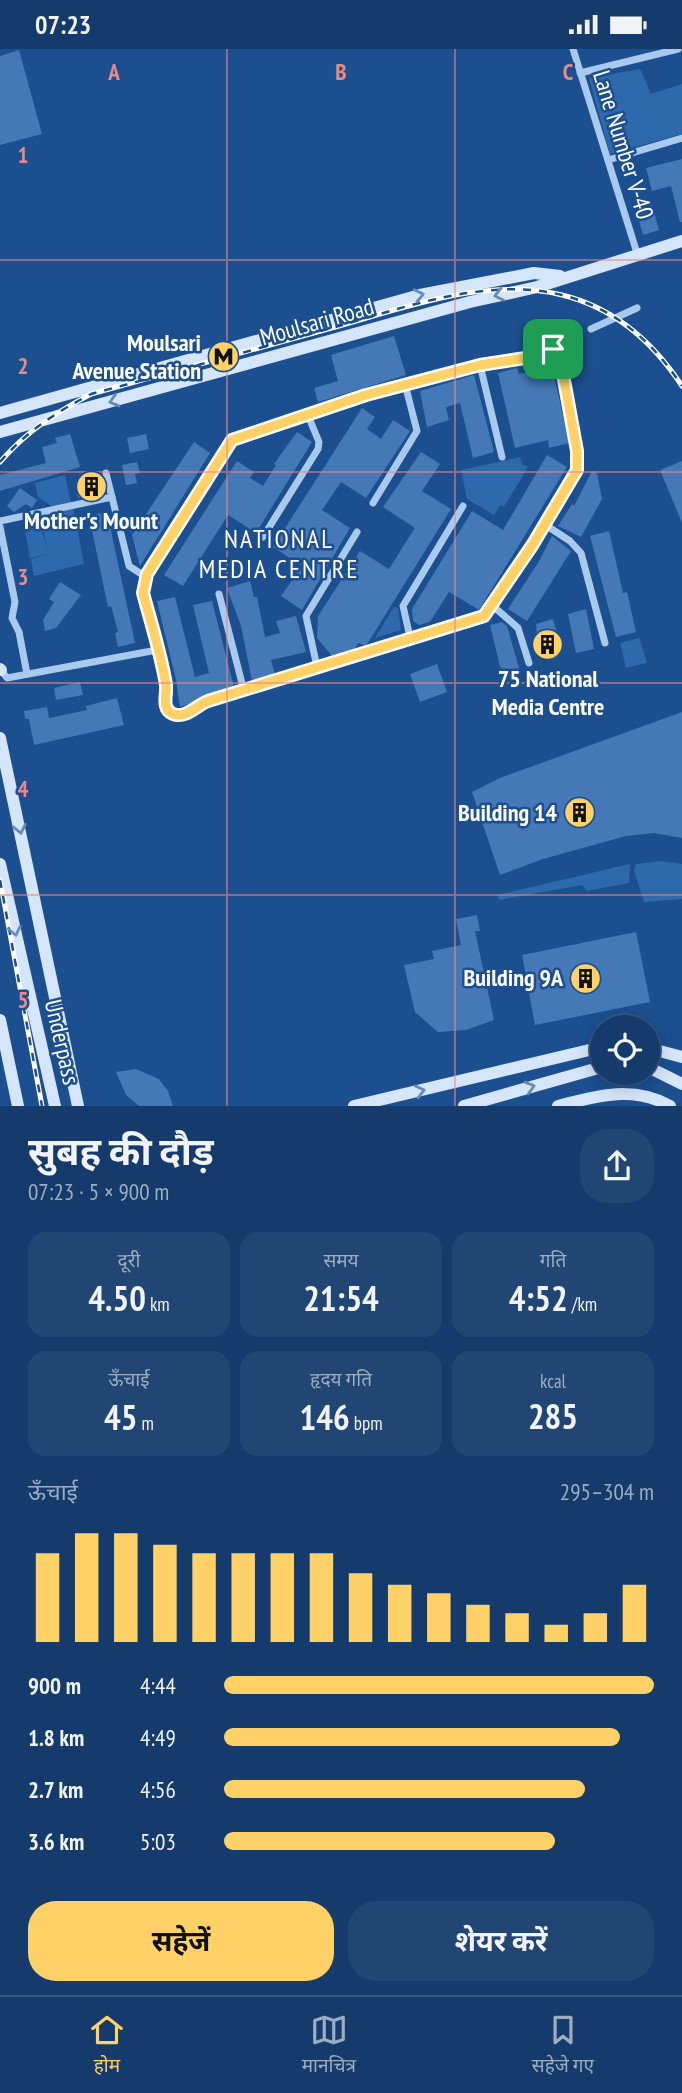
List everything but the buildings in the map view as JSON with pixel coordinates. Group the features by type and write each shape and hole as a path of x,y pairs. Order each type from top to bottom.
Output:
{"street":[{"name":"Lane Number V-40","path":"573,49 637,253"},
{"path":"580,73 678,49"},
{"path":"608,160 682,138"},
{"name":"Moulsari Road","path":"0,432 470,302 537,287 564,276 682,241"},
{"name":"Moulsari Road","path":"0,413 420,295 534,273 564,276"},
{"path":"591,328 637,308"},
{"path":"545,348 553,349 560,358 578,462 494,606 484,616 199,704 184,715 174,714 164,702 166,685 143,593 146,577 232,440 307,413 405,384 480,365 532,357 545,348"},
{"path":"480,365 502,457"},
{"path":"373,503 416,431 405,384"},
{"path":"263,537 318,449 319,442 307,413"},
{"path":"106,473 129,566 146,577"},
{"path":"0,521 112,497"},
{"path":"410,637 403,606 463,506"},
{"path":"544,524 570,541 581,553 605,643"},
{"path":"0,527 15,602 12,618 19,632 27,674"},
{"path":"317,667 306,616 357,532"},
{"path":"219,594 244,691"},
{"path":"494,606 520,631 529,663"},
{"path":"0,668 7,678 157,650"},
{"path":"0,739 78,1106"},
{"name":"Underpass","path":"0,865 55,1106"},
{"path":"0,1020 18,1106"},
{"path":"354,1106 376,1103 590,1050"},
{"path":"660,1052 682,1058"},
{"path":"464,1106 590,1070"},
{"path":"660,1073 682,1084"},
{"path":"558,1106 620,1092 641,1095 670,1106"}],"shaded area":[{"path":"640,69 651,94 682,84 682,134 610,154 589,78"},
{"path":"520,457 522,464 528,467 504,507 500,505 494,515 467,499 461,470"},
{"path":"65,475 71,503 53,507 38,497 35,483"},
{"path":"73,508 84,564 34,576 31,559 48,554 30,558 23,519 39,516 47,552 41,515"},
{"path":"394,607 398,608 401,630 375,638"},
{"path":"639,638 647,663 626,668 620,643"},
{"path":"661,861 682,864 682,899 644,902 634,871 636,864"},
{"path":"630,864 629,883 587,891 582,885 499,900 497,895"}],"railway":[{"path":"0,462 42,423 91,394 414,304 473,292 533,290 562,295 599,309 616,318 645,341 682,386"},
{"path":"0,880 42,1106"}],"place":[{"name":"Moulsari Avenue Station","path":"224,357"},
{"name":"Mother's Mount","path":"91,487"},
{"name":"75 National Media Centre","path":"548,645"},
{"name":"Building 14","path":"580,813"},
{"name":"Building 9A","path":"586,978"}],"district":[{"name":"NATIONAL MEDIA CENTRE","path":"279,554"}],"route":[{"path":"545,348 553,349 560,358 577,451 577,470 494,606 484,616 208,701 184,715 174,714 167,709 164,702 166,685 143,593 144,585 147,574 232,440 366,395 480,365 532,357 545,348"}]}
